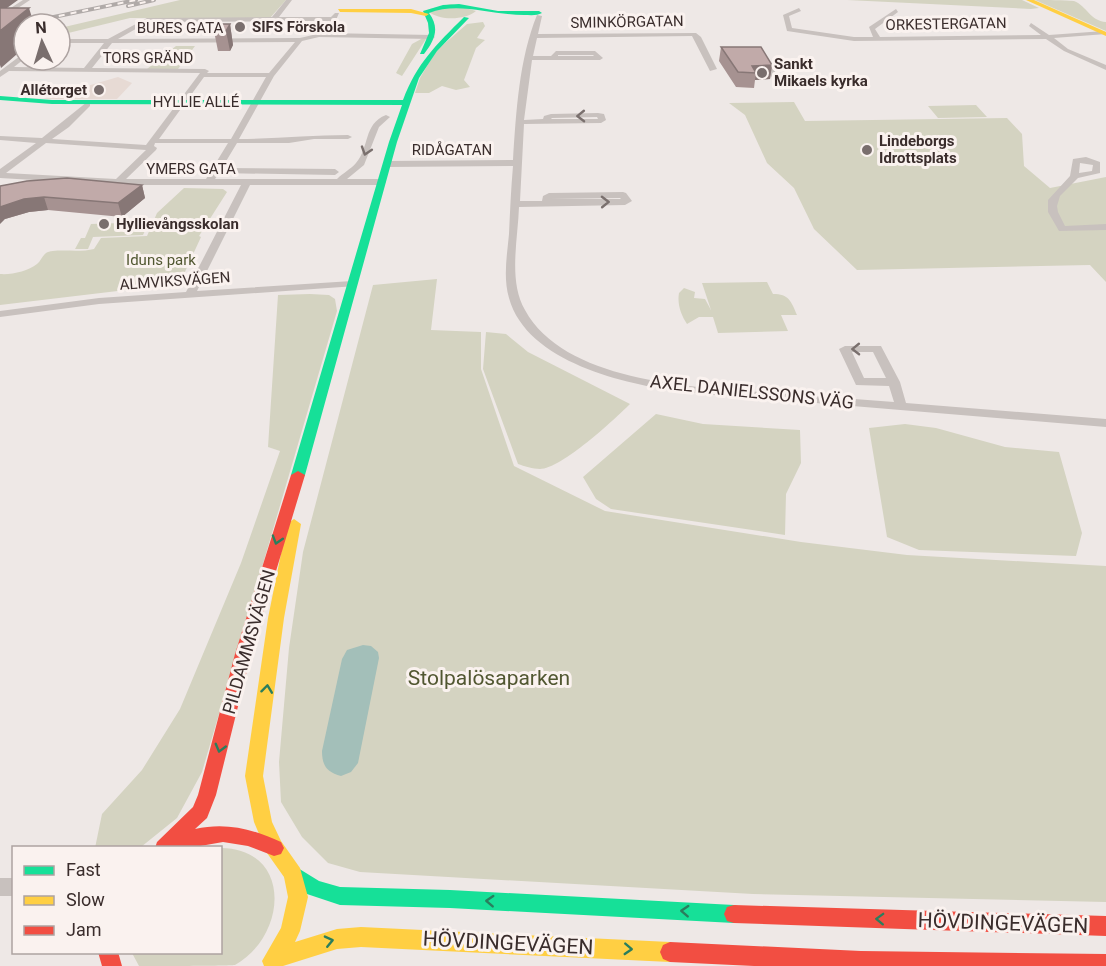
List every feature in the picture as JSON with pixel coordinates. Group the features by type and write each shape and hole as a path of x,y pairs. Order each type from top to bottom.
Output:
{"main road":[{"path":"1029,0 1105,34"},
{"path":"340,10 388,11 436,8 464,3 474,10 491,12 541,10"},
{"path":"386,117 432,37 436,8"},
{"name":"PILDAMMSVÄGEN","path":"166,846 200,812 207,795 243,654 313,424 393,142 416,78 424,64 458,24 474,10"},
{"name":"HYLLIE ALLÉ","path":"0,99 52,102 407,103"},
{"name":"HYLLIE ALLÉ","path":"0,99 36,103 182,103"},
{"name":"PILDAMMSVÄGEN","path":"386,117 393,118 393,142"},
{"name":"PILDAMMSVÄGEN","path":"270,963 287,938 296,915 297,893 293,874 274,848 255,795 256,750 276,618 313,424"},
{"name":"PILDAMMSVÄGEN","path":"172,846 181,841 206,834 232,832 255,837 274,848"},
{"name":"HÖVDINGEVÄGEN","path":"293,874 314,888 340,896 495,901 734,914 1106,926"},
{"name":"HÖVDINGEVÄGEN","path":"270,963 337,939 361,937 861,961 1106,964"}],"street":[{"path":"0,18 27,0"},
{"path":"274,19 289,0"},
{"path":"8,69 85,71 110,41 144,19 274,19 340,10"},
{"path":"319,35 340,10"},
{"name":"AXEL DANIELSSONS VÄG","path":"541,10 529,58 519,122 512,274 515,301 539,336 577,359 615,375 663,385 1106,423"},
{"name":"ORKESTERGATAN","path":"799,10 786,15 789,30 849,38 1047,37 1105,34"},
{"path":"877,38 871,28 896,11"},
{"path":"1031,25 1066,50 1106,68"},
{"name":"SMINKÖRGATAN","path":"534,36 694,34 698,37 708,57"},
{"path":"319,35 432,37"},
{"name":"BURES GATA","path":"72,40 300,40 319,35"},
{"path":"208,183 271,75 300,40"},
{"path":"529,58 553,58 600,58 595,53 556,53 553,58"},
{"path":"713,69 708,57 719,57"},
{"path":"752,57 763,57 779,82"},
{"path":"0,75 12,66"},
{"name":"TORS GRÄND","path":"85,71 205,71 151,144 152,151 118,183"},
{"name":"TORS GRÄND","path":"202,75 271,75"},
{"path":"0,174 44,142 87,104"},
{"path":"519,122 548,122 601,121 602,120 598,116 550,116 547,118 548,122"},
{"path":"340,182 346,173 360,165 374,126 386,117"},
{"path":"0,138 44,142 151,144 289,141 314,137 348,137"},
{"name":"RIDÅGATAN","path":"387,164 516,164"},
{"path":"215,170 334,172"},
{"name":"YMERS GATA","path":"0,174 118,183 382,182"},
{"path":"1075,176 1051,202 1052,216 1062,229 1106,227"},
{"path":"189,296 247,183"},
{"path":"515,204 627,201 623,195 549,196 546,198 547,203"},
{"name":"ALMVIKSVÄGEN","path":"0,314 99,301 352,284"},
{"path":"894,382 901,407"}],"green space":[{"path":"180,0 286,0 270,18 130,18 72,32 72,25"},
{"path":"847,0 1022,0 1039,8 1031,9"},
{"path":"1035,0 1074,1 1096,19 1106,22 1106,31"},
{"path":"451,4 476,11 466,16 453,18 440,17 429,12 430,9"},
{"path":"483,22 485,26 477,38 485,40 476,48 464,80 470,87 456,90 442,86 429,93 415,93 420,78 436,51 467,24"},
{"path":"423,38 426,39 402,76 396,73 412,44"},
{"path":"176,46 195,46 178,69 147,69"},
{"path":"794,102 805,121 1007,118 1022,134 1024,166 1050,188 1106,177 1106,282 1090,265 857,270 814,229 794,188 767,163 745,115 729,103"},
{"path":"976,105 987,117 938,118 928,106"},
{"name":"Iduns park","path":"184,188 223,189 227,192 199,236 201,237 178,287 126,290 0,305 0,274 29,269 50,252 94,249 101,238 147,236 157,213"},
{"path":"149,222 143,235 93,237 88,249 75,249 81,238 85,238 91,224"},
{"name":"Stolpalösaparken","path":"437,279 431,330 481,332 481,369 514,466 605,511 801,542 907,555 1106,566 1106,902 753,894 360,872 328,863 302,837 281,802 279,762 289,648 303,552 373,285"},
{"path":"767,282 773,294 786,297 795,310 797,315 781,315 788,331 718,333 713,317 699,317 687,324 681,313 679,293 684,288 695,292 694,298 705,299 711,310 702,283"},
{"path":"278,295 329,295 335,299 337,311 202,772 177,818 142,846 95,846 102,814 142,770 180,709 241,563 280,451 268,447"},
{"path":"486,332 506,334 528,352 630,404 587,442 561,461 540,469 518,464 483,369"},
{"path":"656,414 703,424 800,430 801,463 786,494 785,535 611,509 596,499 583,477"},
{"path":"905,424 936,428 1005,447 1059,452 1082,533 1076,556 919,550 887,537 869,428"},
{"path":"222,848 244,852 261,863 271,878 275,896 272,916 265,935 252,952 235,965 139,966 133,954 222,954"}],"shaded area":[{"name":"Allétorget","path":"118,77 132,83 117,99 43,99"}],"water":[{"path":"363,645 371,646 378,652 379,658 358,763 351,772 341,776 326,768 322,751 342,659 347,650"}],"building":[{"path":"0,8 29,8 24,12 12,12 12,21 0,31"},
{"path":"218,24 230,24 226,31 214,31"},
{"path":"721,47 761,47 772,65 752,66 756,73 738,72"},
{"path":"67,178 142,185 118,203 44,197 24,199 0,207 0,186"}],"railway":[{"path":"0,28 136,0"},
{"path":"128,6 154,0"}],"traffic: fast":[{"path":"422,53 429,43 433,28 425,12 435,8 459,6 498,13 539,13"},
{"path":"298,475 393,142 415,78 435,50 466,18"},
{"path":"0,98 52,102 382,101 407,103"},
{"path":"293,874 314,888 340,896 450,899 734,914"}],"traffic: slow":[{"path":"1029,0 1106,34"},
{"path":"340,10 411,11 426,14"},
{"path":"272,961 290,931 298,897 293,874 274,847 263,822 254,776 276,618 294,524"},
{"path":"273,959 337,939 361,937 670,952"}],"traffic: jam":[{"path":"166,846 200,812 207,795 243,654 298,475"},
{"path":"172,846 185,840 210,834 223,834 248,838 274,848"},
{"path":"734,914 1106,926"},
{"path":"670,952 861,961 1106,964"},
{"path":"109,954 112,966"}],"place":[{"name":"SIFS Förskola","path":"240,27"},
{"name":"Sankt Mikaels kyrka","path":"762,73"},
{"name":"Allétorget","path":"99,90"},
{"name":"Lindeborgs Idrottsplats","path":"867,150"},
{"name":"Hyllievångsskolan","path":"104,224"}]}
